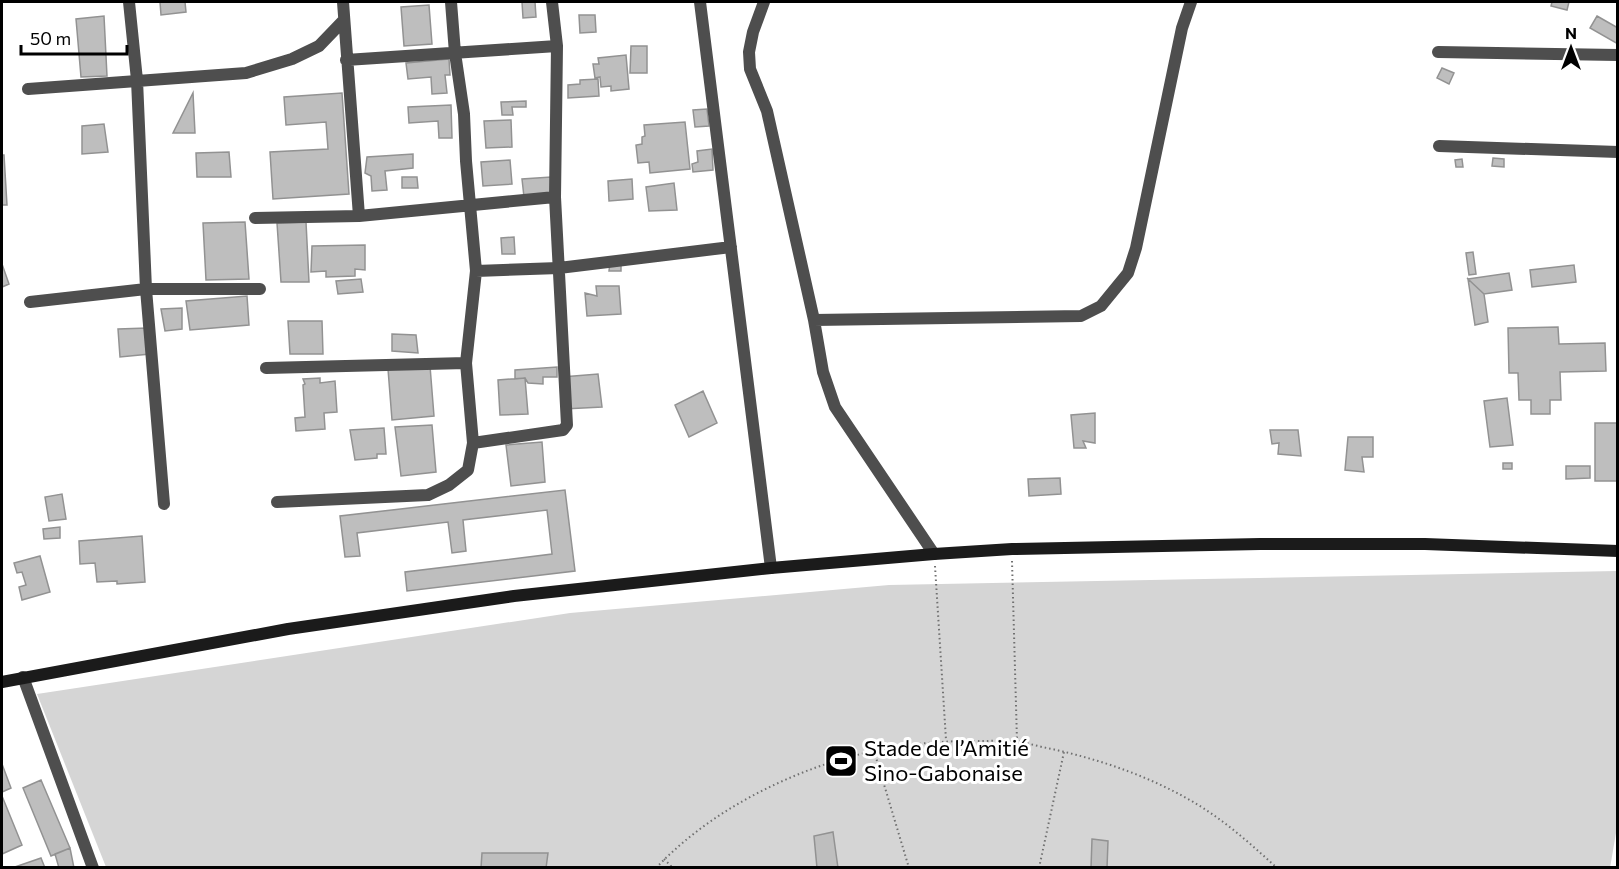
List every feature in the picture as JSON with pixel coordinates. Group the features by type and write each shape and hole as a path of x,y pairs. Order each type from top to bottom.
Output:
{"main road":[{"path":"2,682 311,625 514,596 771,568 934,554 1012,549 1260,544 1413,544 1617,551"}],"street":[{"path":"129,2 137,80 146,289 164,504"},
{"path":"344,2 358,216"},
{"path":"277,502 428,495 449,485 468,470 473,443 466,363 476,271 464,114 455,53 451,2"},
{"path":"473,443 563,430 567,425 555,197 557,46 552,2"},
{"path":"700,2 771,568"},
{"path":"764,2 755,24 749,52 750,69 767,111 814,320 823,372 835,408 934,554"},
{"path":"814,320 1081,316 1101,306 1128,273 1136,248 1182,28 1191,2"},
{"path":"28,89 246,73 292,59 320,46 344,20"},
{"path":"346,60 557,46"},
{"path":"1438,52 1617,55"},
{"path":"1439,146 1617,152"},
{"path":"255,218 358,216 555,197"},
{"path":"476,271 559,268 731,247"},
{"path":"30,302 146,289 260,289"},
{"path":"266,368 466,363"},
{"path":"23,677 93,867"}],"path":[{"path":"1012,549 1017,741"},
{"path":"934,554 946,740"},
{"path":"656,867 706,825 751,796 800,773 851,756 904,745 946,740 1017,741 1086,757 1142,776 1196,804 1245,838 1277,867"},
{"path":"874,751 909,867"},
{"path":"1039,867 1064,752"},
{"path":"664,859 673,867"}],"shaded area":[{"name":"Stade de l’Amitié Sino-Gabonaise","path":"1617,571 1617,827 1610,868 106,867 37,694 570,613 889,585"}],"building":[{"path":"160,2 185,2 186,12 161,15"},
{"path":"522,2 535,2 536,17 523,18"},
{"path":"1552,2 1569,2 1567,10 1551,6"},
{"path":"429,5 432,44 404,46 401,7"},
{"path":"579,15 595,15 596,32 580,33"},
{"path":"104,16 107,76 81,77 76,19"},
{"path":"1597,16 1618,28 1618,44 1590,28"},
{"path":"631,46 647,46 647,73 630,73"},
{"path":"626,55 629,89 611,91 611,86 601,87 600,77 595,78 593,64 599,64 598,58"},
{"path":"449,59 450,75 445,75 447,93 432,94 431,77 408,79 406,63"},
{"path":"1442,68 1454,73 1449,84 1437,78"},
{"path":"598,79 599,96 568,98 568,85 580,84 580,80"},
{"path":"193,93 195,133 173,133"},
{"path":"342,93 349,194 273,199 270,152 328,149 326,122 286,125 284,97"},
{"path":"526,101 526,107 512,107 513,115 502,115 501,102"},
{"path":"451,105 452,138 439,138 438,121 409,123 408,107"},
{"path":"707,109 709,126 695,127 693,110"},
{"path":"511,120 512,147 486,148 484,121"},
{"path":"685,122 690,169 650,173 649,162 638,163 636,145 642,144 642,137 645,136 644,125"},
{"path":"104,124 108,152 82,154 82,126"},
{"path":"712,149 713,170 693,172 692,164 698,162 697,151"},
{"path":"229,152 231,177 197,177 196,153"},
{"path":"413,154 413,168 385,171 387,190 372,191 371,176 365,173 367,157"},
{"path":"2,155 4,155 7,205 2,205"},
{"path":"1493,158 1504,159 1504,167 1492,166"},
{"path":"1462,159 1463,167 1456,167 1455,160"},
{"path":"510,160 512,184 483,186 481,162"},
{"path":"402,177 417,177 418,188 402,188"},
{"path":"551,177 552,195 524,197 522,179"},
{"path":"632,179 633,199 609,201 608,181"},
{"path":"674,183 677,210 649,211 646,187"},
{"path":"245,222 249,279 206,280 203,223"},
{"path":"306,222 309,282 281,282 277,223"},
{"path":"514,237 515,254 502,254 501,238"},
{"path":"365,245 365,270 355,269 355,276 326,277 326,271 311,272 312,246"},
{"path":"1473,252 1476,274 1469,275 1466,253"},
{"path":"610,262 621,263 621,271 609,271"},
{"path":"2,264 9,284 2,287"},
{"path":"1574,265 1576,282 1532,287 1530,270"},
{"path":"1509,273 1512,290 1484,294 1468,279"},
{"path":"361,279 363,292 338,294 336,281"},
{"path":"1468,279 1484,294 1488,322 1475,325"},
{"path":"596,286 619,286 621,314 587,316 585,293 597,296"},
{"path":"247,296 249,325 190,330 186,301"},
{"path":"182,308 182,329 165,331 161,309"},
{"path":"288,321 322,321 323,354 290,354"},
{"path":"1558,327 1559,344 1605,343 1606,371 1560,372 1561,400 1550,400 1550,414 1531,414 1531,400 1519,400 1518,373 1509,373 1508,328"},
{"path":"147,328 150,354 120,357 118,329"},
{"path":"392,334 416,335 418,353 392,351"},
{"path":"430,366 434,416 392,420 388,369"},
{"path":"557,367 557,377 543,377 543,384 528,383 525,378 515,379 515,370"},
{"path":"598,374 602,407 564,409 562,377"},
{"path":"320,378 320,383 335,381 337,412 324,413 325,429 296,431 295,418 305,417 303,379"},
{"path":"525,378 528,414 500,415 498,380"},
{"path":"703,391 717,423 689,437 675,405"},
{"path":"1507,398 1513,445 1490,447 1484,401"},
{"path":"1095,413 1095,443 1083,441 1086,448 1074,448 1071,415"},
{"path":"1595,423 1618,423 1618,481 1595,481"},
{"path":"432,425 436,472 401,476 395,427"},
{"path":"384,428 386,454 377,454 377,458 355,460 350,430"},
{"path":"1270,430 1298,430 1301,456 1278,454 1279,443 1272,444"},
{"path":"1348,437 1373,437 1373,457 1362,457 1364,472 1345,470"},
{"path":"542,442 545,482 511,486 506,445"},
{"path":"1503,463 1512,463 1512,469 1503,469"},
{"path":"1566,466 1590,466 1590,478 1566,479"},
{"path":"1060,478 1061,494 1029,496 1028,479"},
{"path":"565,490 575,571 407,591 405,572 552,554 547,510 463,520 466,551 452,553 448,522 357,533 360,556 345,557 340,516"},
{"path":"62,494 66,519 49,521 45,497"},
{"path":"60,527 60,538 44,539 43,529"},
{"path":"142,536 145,582 117,584 117,581 97,582 95,563 80,564 79,541"},
{"path":"40,556 50,592 22,600 19,587 26,585 22,572 17,573 14,563"},
{"path":"2,764 11,788 2,792"},
{"path":"41,780 70,848 51,856 23,788"},
{"path":"2,796 22,845 2,854"},
{"path":"833,832 838,868 817,868 814,836"},
{"path":"1092,839 1108,841 1107,868 1091,868"},
{"path":"70,848 74,868 59,868 55,854"},
{"path":"482,853 548,853 546,868 481,868"},
{"path":"41,858 45,868 12,868"}],"place":[{"name":"Stade de l’Amitié Sino-Gabonaise","path":"841,761"}]}
